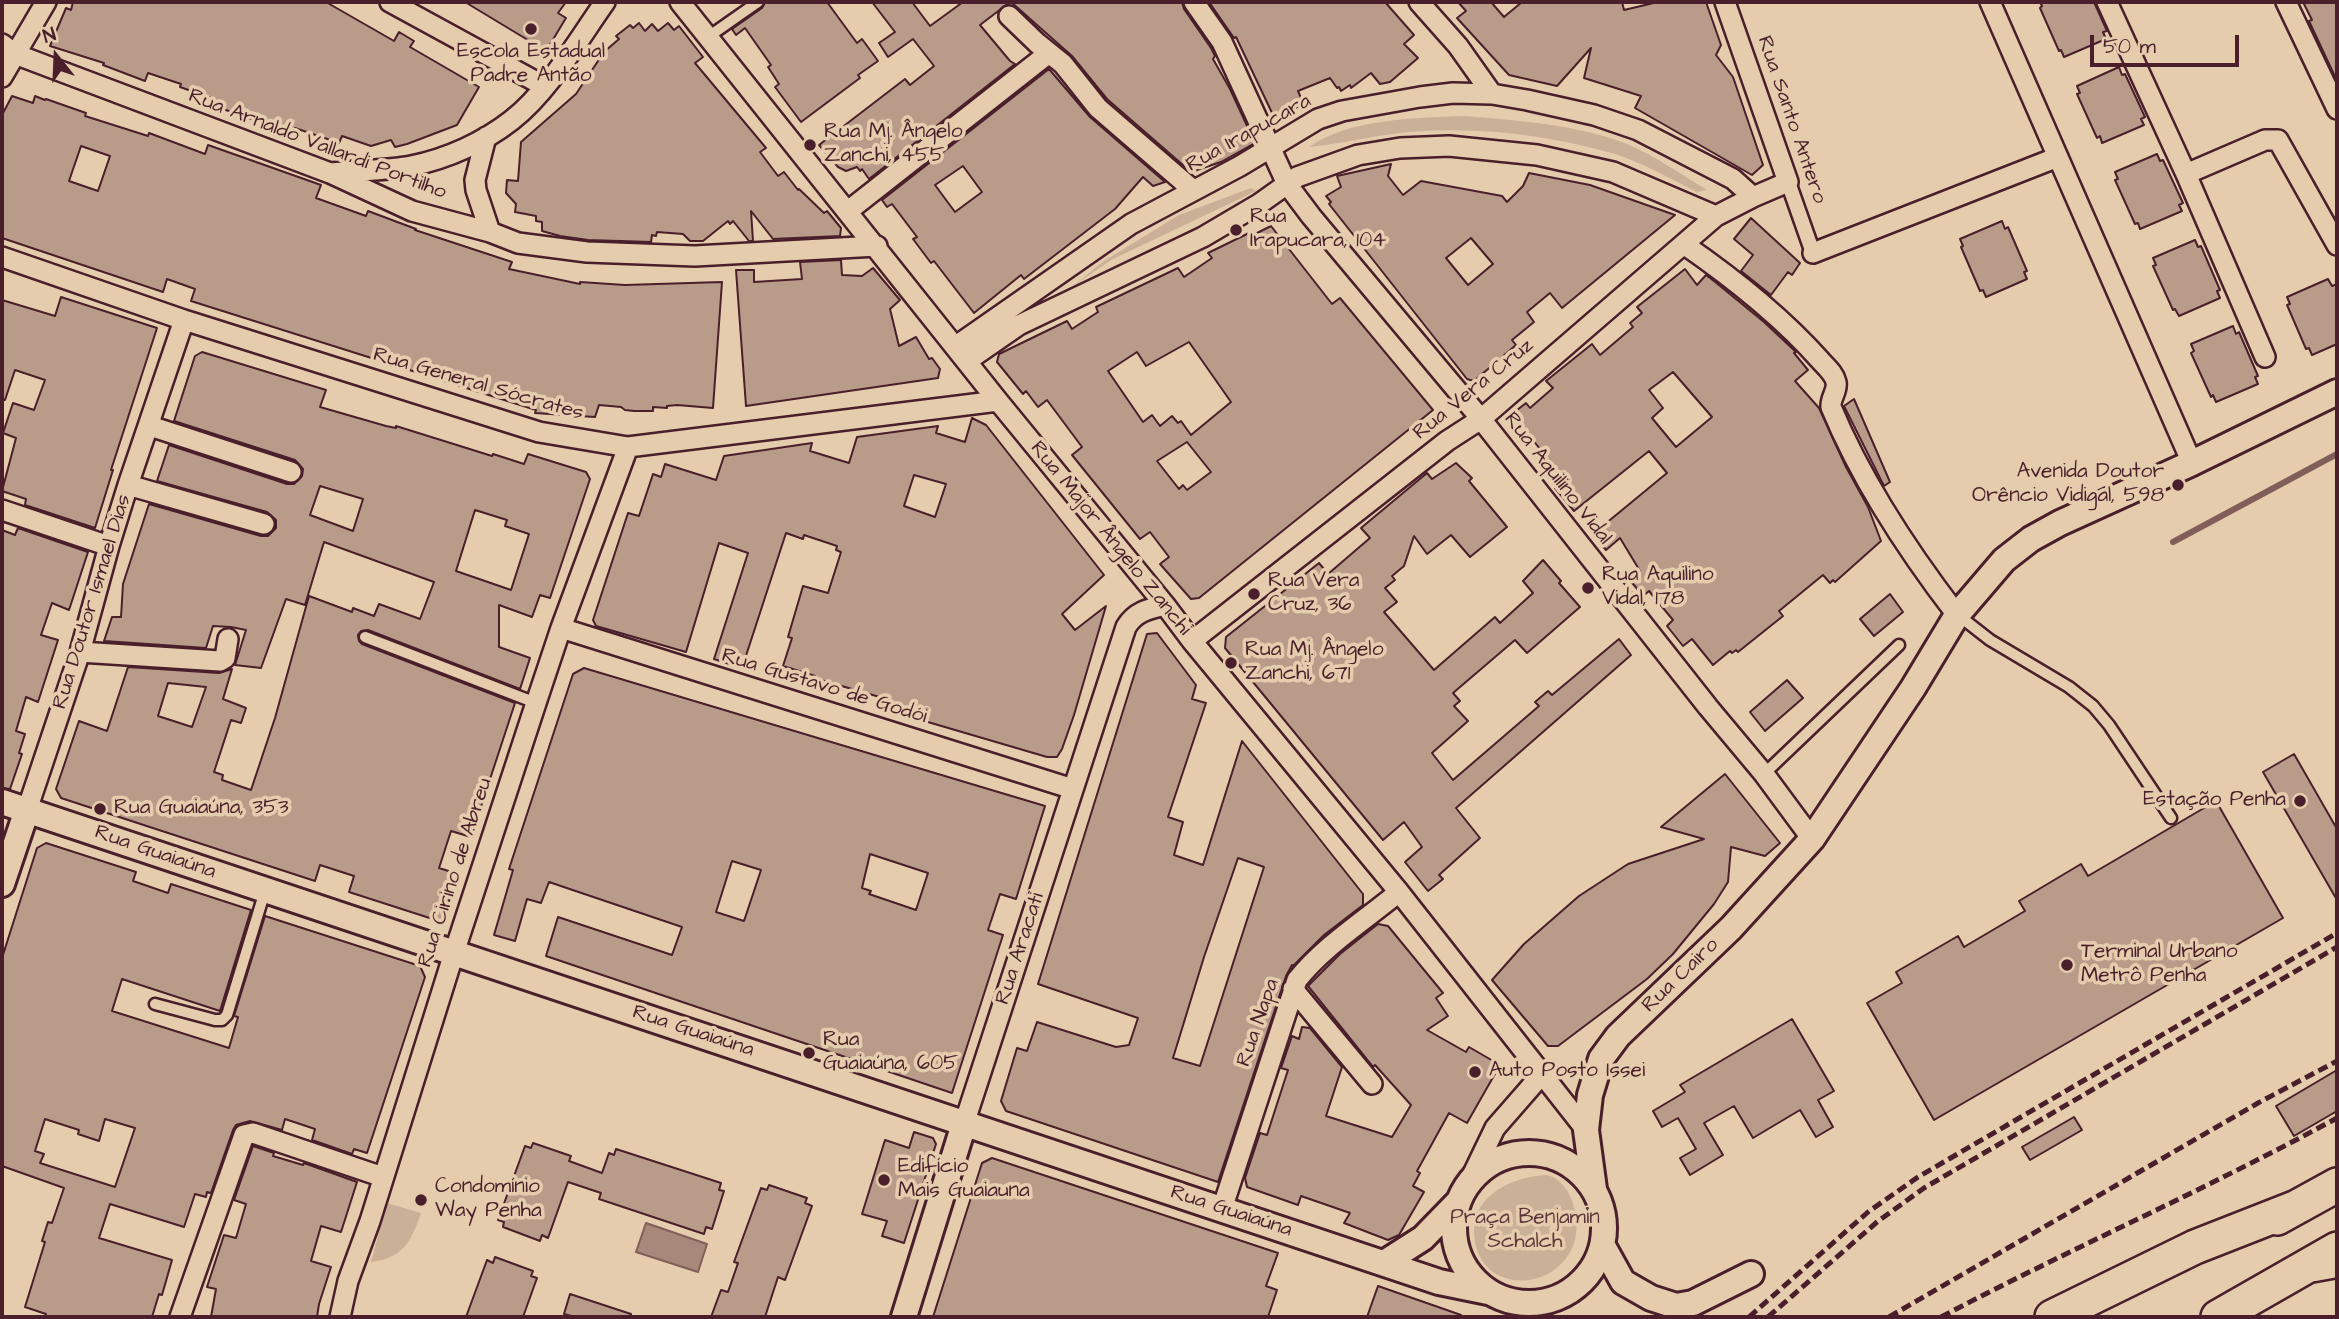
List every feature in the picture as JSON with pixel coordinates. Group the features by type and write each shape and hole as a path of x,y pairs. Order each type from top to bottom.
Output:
{"highway":[{"path":"2105,1317 2337,1185"},
{"path":"2052,1317 2195,1247 2297,1207"},
{"path":"2236,1313 2280,1282 2337,1249"}],"street":[{"path":"2,76 8,49 46,2"},
{"path":"390,2 544,86"},
{"path":"330,173 411,166 459,152 486,137 513,119 544,86 604,2"},
{"name":"Rua Major Ângelo Zanchi","path":"680,2 998,401 1399,892 1543,1073 1586,1130 1594,1189"},
{"name":"Rua Aquilino Vidal","path":"1194,2 1222,42 1287,184 1480,419 1764,774 1812,839"},
{"path":"1419,2 1458,46 1492,94"},
{"name":"Rua Santo Antero","path":"1726,2 1814,253"},
{"path":"1990,2 2192,463"},
{"path":"2107,2 2186,174 2265,357"},
{"path":"2286,2 2337,109"},
{"path":"1009,16 1063,64 1098,108 1193,190"},
{"name":"Rua Arnaldo Vallardi Portilho","path":"8,49 330,173 412,211 491,232 518,243 587,252 695,256 877,246"},
{"path":"848,211 1049,52"},
{"name":"Rua Irapucara","path":"961,354 1131,224 1318,119 1342,111 1420,96 1453,93 1492,94 1594,115 1638,130 1733,179 1753,197"},
{"path":"486,137 475,180 491,232"},
{"path":"2186,174 2265,140 2278,140 2337,245"},
{"path":"961,354 1203,237 1319,167 1358,155 1400,148 1449,146 1537,155 1613,172 1716,216"},
{"path":"1814,253 2058,157"},
{"name":"Rua Vera Cruz","path":"1192,641 1447,441 1480,419 1716,216 1788,182"},
{"path":"1685,245 1761,300 1834,377 1836,388 1830,401 1831,407 1848,447 1915,561 1957,615"},
{"name":"Rua General Sócrates","path":"2,257 184,320 539,432 628,447 998,401"},
{"name":"Rua Doutor Ismael Dias","path":"2,884 80,652 128,485 184,320"},
{"name":"Rua Cairo","path":"1586,1130 1590,1095 1601,1059 1618,1035 1731,928 1812,839 1913,688 1957,615 2004,560 2031,539 2337,392"},
{"path":"150,426 291,472"},
{"name":"Rua Cirino de Abreu","path":"340,1317 348,1282 536,703 628,447"},
{"path":"128,485 264,524"},
{"path":"2,510 109,546"},
{"name":"Rua Aracati","path":"904,1317 1126,627 1139,612 1165,605"},
{"name":"Rua Gustavo de Godói","path":"561,628 1073,789"},
{"path":"80,652 220,661 226,656 228,639"},
{"name":"Rua Guaiaúna","path":"2,802 1439,1282 1488,1292"},
{"name":"Rua Napa","path":"1222,1209 1293,989 1305,969 1399,892"},
{"path":"1293,989 1372,1084"},
{"path":"1384,1263 1423,1238 1463,1192 1484,1167 1502,1157 1523,1153 1544,1154 1564,1160 1581,1172 1594,1189 1602,1207 1605,1227 1603,1246 1595,1265 1584,1280 1566,1294 1547,1301 1527,1303 1507,1300 1488,1292 1472,1279 1461,1262 1454,1242 1453,1222 1463,1192 1495,1128 1543,1073"},
{"path":"180,1317 244,1135 253,1133 383,1177"},
{"path":"1603,1246 1623,1282 1651,1298 1676,1306 1693,1303 1751,1274"}],"lane":[{"path":"708,37 758,2"},
{"path":"1957,615 1990,640 2069,687 2093,706 2109,725 2171,818"},
{"path":"365,637 536,703"},
{"path":"1764,774 1899,645"},
{"path":"155,1004 215,1020 222,1020 227,1016 265,891"},
{"path":"2280,1282 2337,1272"}],"green space":[{"path":"1466,116 1548,124 1608,137 1648,154 1707,190 1697,192 1646,167 1590,147 1487,131 1409,132 1309,147 1326,137 1364,125 1406,119"},
{"path":"1251,188 1256,191 1111,260 1073,286 1104,261 1179,215"},
{"name":"Praça Benjamin Schalch","path":"1547,1175 1563,1185 1576,1213 1576,1234 1569,1254 1562,1263 1544,1276 1522,1281 1500,1276 1491,1270 1478,1253 1474,1232 1478,1211 1497,1190 1521,1179"},
{"path":"387,1203 421,1213 404,1247 391,1257 371,1262"}],"shaded area":[{"path":"646,1223 707,1244 698,1272 636,1252"}],"building":[{"path":"73,2 326,2 394,41 399,32 414,41 410,47 479,87 457,125 407,144 395,147 391,140 371,146 342,136 339,143 295,128 293,134 223,109 224,107 213,103 214,99 180,87 181,84 148,73 145,81 103,65 104,63 50,46 66,8 71,10"},
{"name":"Escola Estadual Padre Antão","path":"465,2 566,2 558,13 566,18 546,51"},
{"path":"765,2 827,2 857,43 862,39 878,61 858,75 860,78 801,122 775,87 779,84 768,67 771,65 745,28 736,35 732,29 762,8"},
{"path":"872,2 912,2 930,26 963,2 1010,2 980,25 1015,64 869,179 862,169 860,171 857,167 846,171 838,167 819,145 905,79 910,85 934,66 913,39 888,57 879,43 895,32"},
{"path":"1011,2 1182,2 1211,48 1215,56 1213,59 1255,143 1221,162 1191,172 1107,99 1072,56"},
{"path":"1209,2 1385,2 1414,35 1404,44 1418,58 1390,82 1380,84 1371,73 1351,88 1350,85 1341,91 1330,78 1298,91 1304,105 1273,115 1236,37 1234,38"},
{"path":"1458,2 1491,2 1504,17 1522,2 1622,2 1624,10 1658,2 1706,2 1721,45 1716,55 1733,77 1763,165 1752,175 1635,108 1641,96 1584,78 1591,48 1557,86 1509,75 1457,18 1466,11"},
{"path":"2040,2 2094,2 2107,31 2103,32 2106,39 2064,57 2040,8"},
{"path":"2303,2 2337,2 2337,81 2309,21 2312,20"},
{"path":"639,23 645,31 652,24 658,31 668,23 674,30 679,26 703,57 695,63 766,148 760,152 778,176 784,172 798,190 824,213 827,211 841,228 840,236 773,239 751,211 753,241 749,241 733,221 730,224 728,221 703,241 690,241 683,234 657,232 656,236 652,235 651,242 588,240 542,231 542,222 536,221 536,216 515,212 516,204 506,193 507,180 518,181 521,142 576,94 604,52 619,39 616,36 630,25 633,28"},
{"path":"2119,67 2145,117 2141,119 2144,125 2102,143 2100,136 2097,138 2077,94 2080,93 2077,86"},
{"path":"1049,69 1090,117 1165,182 1153,186 1143,177 1115,209 1024,279 1021,275 974,313 934,261 931,263 913,239 917,237 892,204 887,207 882,200","holes":["963,166 982,192 955,212 935,185"]},
{"path":"12,96 33,103 35,96 86,113 85,116 148,136 149,133 205,154 208,145 321,185 316,198 366,216 368,211 415,230 512,262 509,269 580,284 722,282 713,408 677,405 667,408 653,407 653,411 634,411 599,405 595,417 535,413 536,410 191,301 195,289 167,279 163,292 2,238 2,115","holes":["81,146 110,156 98,191 69,181"]},
{"path":"2157,154 2160,161 2163,160 2183,203 2179,205 2182,211 2140,229 2138,223 2135,224 2115,180 2118,179 2115,172"},
{"path":"1391,164 1388,176 1403,195 1421,181 1502,196 1507,202 1523,186 1529,173 1590,185 1675,215 1562,308 1550,293 1527,312 1534,322 1512,340 1516,345 1474,381 1467,379 1329,204 1331,202 1326,196 1341,187 1337,176","holes":["1471,238 1493,264 1468,285 1446,258"]},
{"path":"1751,218 1800,263 1792,275 1788,272 1771,295 1741,271 1753,255 1734,239"},
{"path":"2002,221 2005,229 2008,227 2027,271 2024,272 2027,279 1986,297 1983,290 1980,291 1960,239"},
{"path":"1271,226 1332,304 1340,298 1433,410 1199,598 1191,599 1160,564 1169,557 1150,532 1140,539 1072,455 1082,447 1047,400 1038,407 1026,391 1023,394 997,362 999,354 1067,321 1072,329 1098,312 1096,307 1178,268 1184,277 1212,258 1208,253 1249,233 1251,236","holes":["1189,342 1231,402 1191,435 1181,421 1178,423 1172,416 1160,426 1152,415 1143,422 1108,371 1137,352 1146,366","1187,442 1211,472 1187,490 1183,485 1179,489 1157,461"]},
{"path":"2195,240 2198,247 2201,246 2220,290 2217,291 2220,298 2179,316 2175,309 2173,310 2153,266 2156,265 2153,258"},
{"path":"841,260 842,275 862,276 873,268 900,300 890,309 899,346 916,337 929,359 932,358 940,369 938,378 746,406 736,270 754,270 754,282 802,279 800,262"},
{"path":"1685,269 1697,285 1706,275 1796,352 1794,353 1808,370 1795,381 1819,408 1868,507 1881,541 1835,582 1833,580 1830,583 1823,575 1779,611 1783,616 1738,652 1730,651 1713,665 1692,639 1683,646 1667,626 1673,620 1649,591 1643,596 1629,579 1640,571 1620,538 1606,550 1593,534 1667,473 1649,451 1574,511 1555,488 1561,483 1540,457 1544,454 1512,414 1526,403 1530,408 1553,388 1546,381 1592,344 1600,355 1633,327 1630,323 1642,313 1637,307","holes":["1673,372 1712,417 1676,447 1652,418 1663,408 1649,390"]},
{"path":"2328,279 2332,286 2337,284 2337,344 2312,355 2309,348 2306,349 2287,305 2290,304 2287,297"},
{"path":"61,297 157,328 95,528 25,505 26,499 2,491 16,438 3,433 13,403 34,410 45,380 15,370 5,400 2,400 2,300 55,316"},
{"path":"2233,326 2236,334 2239,332 2258,376 2255,377 2258,384 2216,402 2213,395 2211,397 2191,353 2194,351 2191,344"},
{"path":"202,352 326,390 320,407 386,426 396,426 524,464 528,454 586,472 590,479 550,598 540,595 532,617 499,605 499,647 530,658 520,689 368,630 361,631 358,635 362,644 515,703 471,837 451,831 439,868 458,874 442,922 349,892 354,876 320,865 315,881 61,798 56,789 79,721 107,731 128,667 219,673 232,669 223,699 246,708 241,723 231,720 214,772 223,775 222,780 251,790 275,718 309,596 352,612 353,608 374,616 379,604 420,619 434,582 324,542 305,605 286,599 261,668 235,665 246,630 231,627 213,626 206,648 104,641 112,617 121,617 123,584 149,504 261,536 268,536 276,528 276,520 267,512 157,481 169,445 287,484 294,484 302,476 303,469 295,460 174,421 195,356","holes":["320,486 363,499 353,531 310,515","475,510 507,520 505,526 529,534 511,590 456,571","168,683 206,687 192,727 158,716"]},
{"path":"1854,399 1890,482 1884,486 1844,406"},
{"path":"972,418 986,425 1104,575 1062,614 1075,630 1106,606 1074,715 1057,757 1047,757 887,710 890,700 783,666 792,638 788,637 803,586 828,593 841,552 836,550 837,546 804,535 803,539 786,533 742,668 714,659 748,553 719,543 686,652 596,626 593,620 628,513 639,516 653,474 661,477 665,464 716,480 724,456 812,443 810,451 849,463 857,437 938,426 936,433 965,442","holes":["914,475 946,484 935,517 904,506"]},
{"path":"1456,463 1472,478 1469,481 1507,527 1470,557 1451,535 1427,554 1414,536 1404,566 1392,576 1395,580 1385,588 1397,602 1384,612 1434,670 1495,617 1500,623 1533,593 1523,581 1543,560 1580,607 1527,653 1515,640 1453,693 1460,701 1454,706 1468,721 1432,753 1453,780 1539,706 1535,702 1548,691 1552,695 1619,639 1631,655 1456,808 1480,838 1439,875 1443,879 1428,891 1405,862 1422,847 1404,822 1383,840 1225,648 1226,637 1319,563 1328,574 1370,538 1361,528 1427,473 1432,479"},
{"path":"18,528 88,552 69,610 52,603 41,635 58,640 38,702 26,697 16,731 25,734 19,753 22,754 10,789 2,788 2,530 15,535"},
{"path":"1890,594 1903,612 1874,636 1860,619"},
{"path":"1157,633 1196,685 1192,699 1206,703 1168,817 1183,822 1174,855 1203,865 1242,741 1363,894 1363,905 1324,935 1292,965 1286,976 1218,1182 1006,1111 1001,1101 1017,1048 1027,1051 1037,1022 1116,1047 1129,1045 1138,1018 1038,984 1147,634","holes":["1238,858 1264,867 1200,1066 1173,1058"]},
{"path":"584,668 1045,806 1016,899 1000,894 988,930 1003,935 952,1093 546,956 558,917 672,955 682,927 549,882 541,903 527,899 515,941 494,935 513,870 509,869 573,674","holes":["870,854 928,873 916,910 869,894 871,891 862,888","732,861 761,870 744,921 716,912"]},
{"path":"1787,680 1803,698 1765,731 1750,712"},
{"name":"Estação Penha","path":"2294,754 2337,829 2337,900 2263,772"},
{"path":"1725,774 1780,843 1765,856 1731,847 1728,882 1714,904 1673,954 1647,979 1558,1046 1548,1046 1492,980 1524,944 1579,896 1628,864 1704,839 1661,827"},
{"name":"Terminal Urbano Metrô Penha","path":"2216,801 2283,918 1934,1120 1867,1003 1902,983 1896,972 1958,936 1964,947 2025,911 2019,901 2081,864 2088,876"},
{"path":"46,843 136,872 133,881 168,893 171,884 251,910 220,1011 122,979 112,1011 229,1048 238,1017 234,1016 265,916 420,966 425,977 367,1153 354,1149 352,1154 312,1140 315,1129 285,1119 282,1130 250,1121 236,1125 211,1193 207,1192 206,1197 195,1194 184,1227 110,1204 99,1238 172,1260 162,1295 159,1294 152,1317 45,1317 46,1314 25,1307 45,1242 42,1241 48,1222 52,1223 64,1188 2,1166 2,958 37,848","holes":["45,1119 79,1130 78,1134 99,1141 105,1119 135,1128 115,1187 40,1163 44,1154 35,1151"]},
{"path":"1378,924 1388,926 1443,993 1436,998 1448,1016 1427,1030 1466,1052 1469,1047 1500,1065 1467,1123 1449,1113 1417,1171 1420,1173 1413,1186 1424,1192 1399,1235 1388,1240 1344,1223 1350,1213 1301,1196 1298,1205 1247,1187 1245,1178 1260,1133 1267,1135 1288,1070 1281,1068 1292,1036 1299,1039 1302,1027 1310,1028 1342,1067 1326,1116 1392,1137 1411,1105 1375,1065 1373,1067 1308,986 1340,954"},
{"path":"1792,1019 1834,1091 1818,1100 1833,1127 1816,1137 1800,1110 1753,1138 1734,1106 1704,1123 1723,1155 1690,1175 1680,1158 1696,1149 1678,1118 1662,1127 1653,1111 1685,1092 1680,1085"},
{"path":"2337,1070 2337,1111 2294,1136 2276,1106"},
{"path":"2074,1117 2082,1130 2030,1160 2022,1147"},
{"path":"914,1132 933,1138 936,1144 904,1243 882,1236 887,1221 862,1214 885,1140 909,1148"},
{"path":"533,1143 571,1156 569,1161 602,1173 609,1153 614,1155 616,1149 721,1183 719,1190 724,1191 712,1229 706,1227 704,1234 599,1199 601,1193 568,1182 548,1238 542,1235 540,1241 503,1227 504,1222 498,1220 525,1146 531,1148"},
{"path":"253,1146 274,1153 273,1156 303,1165 304,1163 357,1182 341,1232 321,1226 311,1261 331,1267 317,1317 211,1317 216,1289 207,1287 224,1235 236,1238 246,1204 234,1200"},
{"path":"992,1158 1278,1253 1266,1286 1277,1290 1268,1317 933,1317 982,1163"},
{"path":"769,1185 807,1198 805,1203 812,1206 785,1280 778,1277 765,1317 711,1317 721,1290 728,1292 738,1263 734,1262 761,1188 767,1190"},
{"path":"495,1257 533,1271 531,1276 537,1278 523,1317 466,1317 487,1260 493,1263"},
{"path":"1378,1286 1461,1315 1367,1317"},
{"path":"570,1294 631,1314 631,1317 575,1317 564,1314"}],"waterway":[{"path":"2173,542 2337,454"}],"railway":[{"path":"1749,1317 1868,1212 1918,1177 2337,933"},
{"path":"1768,1317 1877,1222 1924,1188 2337,947"},
{"path":"1889,1317 2258,1103 2337,1061"},
{"path":"1941,1317 2337,1118"}],"place":[{"name":"Escola Estadual Padre Antão","path":"531,29"},
{"name":"Rua Mj. Ângelo Zanchi, 455","path":"810,145"},
{"name":"Rua Irapucara, 104","path":"1236,230"},
{"name":"Avenida Doutor Orêncio Vidigal, 598","path":"2178,485"},
{"name":"Rua Aquilino Vidal, 178","path":"1588,588"},
{"name":"Rua Vera Cruz, 36","path":"1254,594"},
{"name":"Rua Mj. Ângelo Zanchi, 671","path":"1231,663"},
{"name":"Estação Penha","path":"2300,801"},
{"name":"Rua Guaiaúna, 353","path":"100,809"},
{"name":"Terminal Urbano Metrô Penha","path":"2067,965"},
{"name":"Rua Guaiaúna, 605","path":"809,1053"},
{"name":"Auto Posto Issei","path":"1475,1072"},
{"name":"Edifício Mais Guaiauna","path":"884,1180"},
{"name":"Condomínio Way Penha","path":"421,1200"}]}
